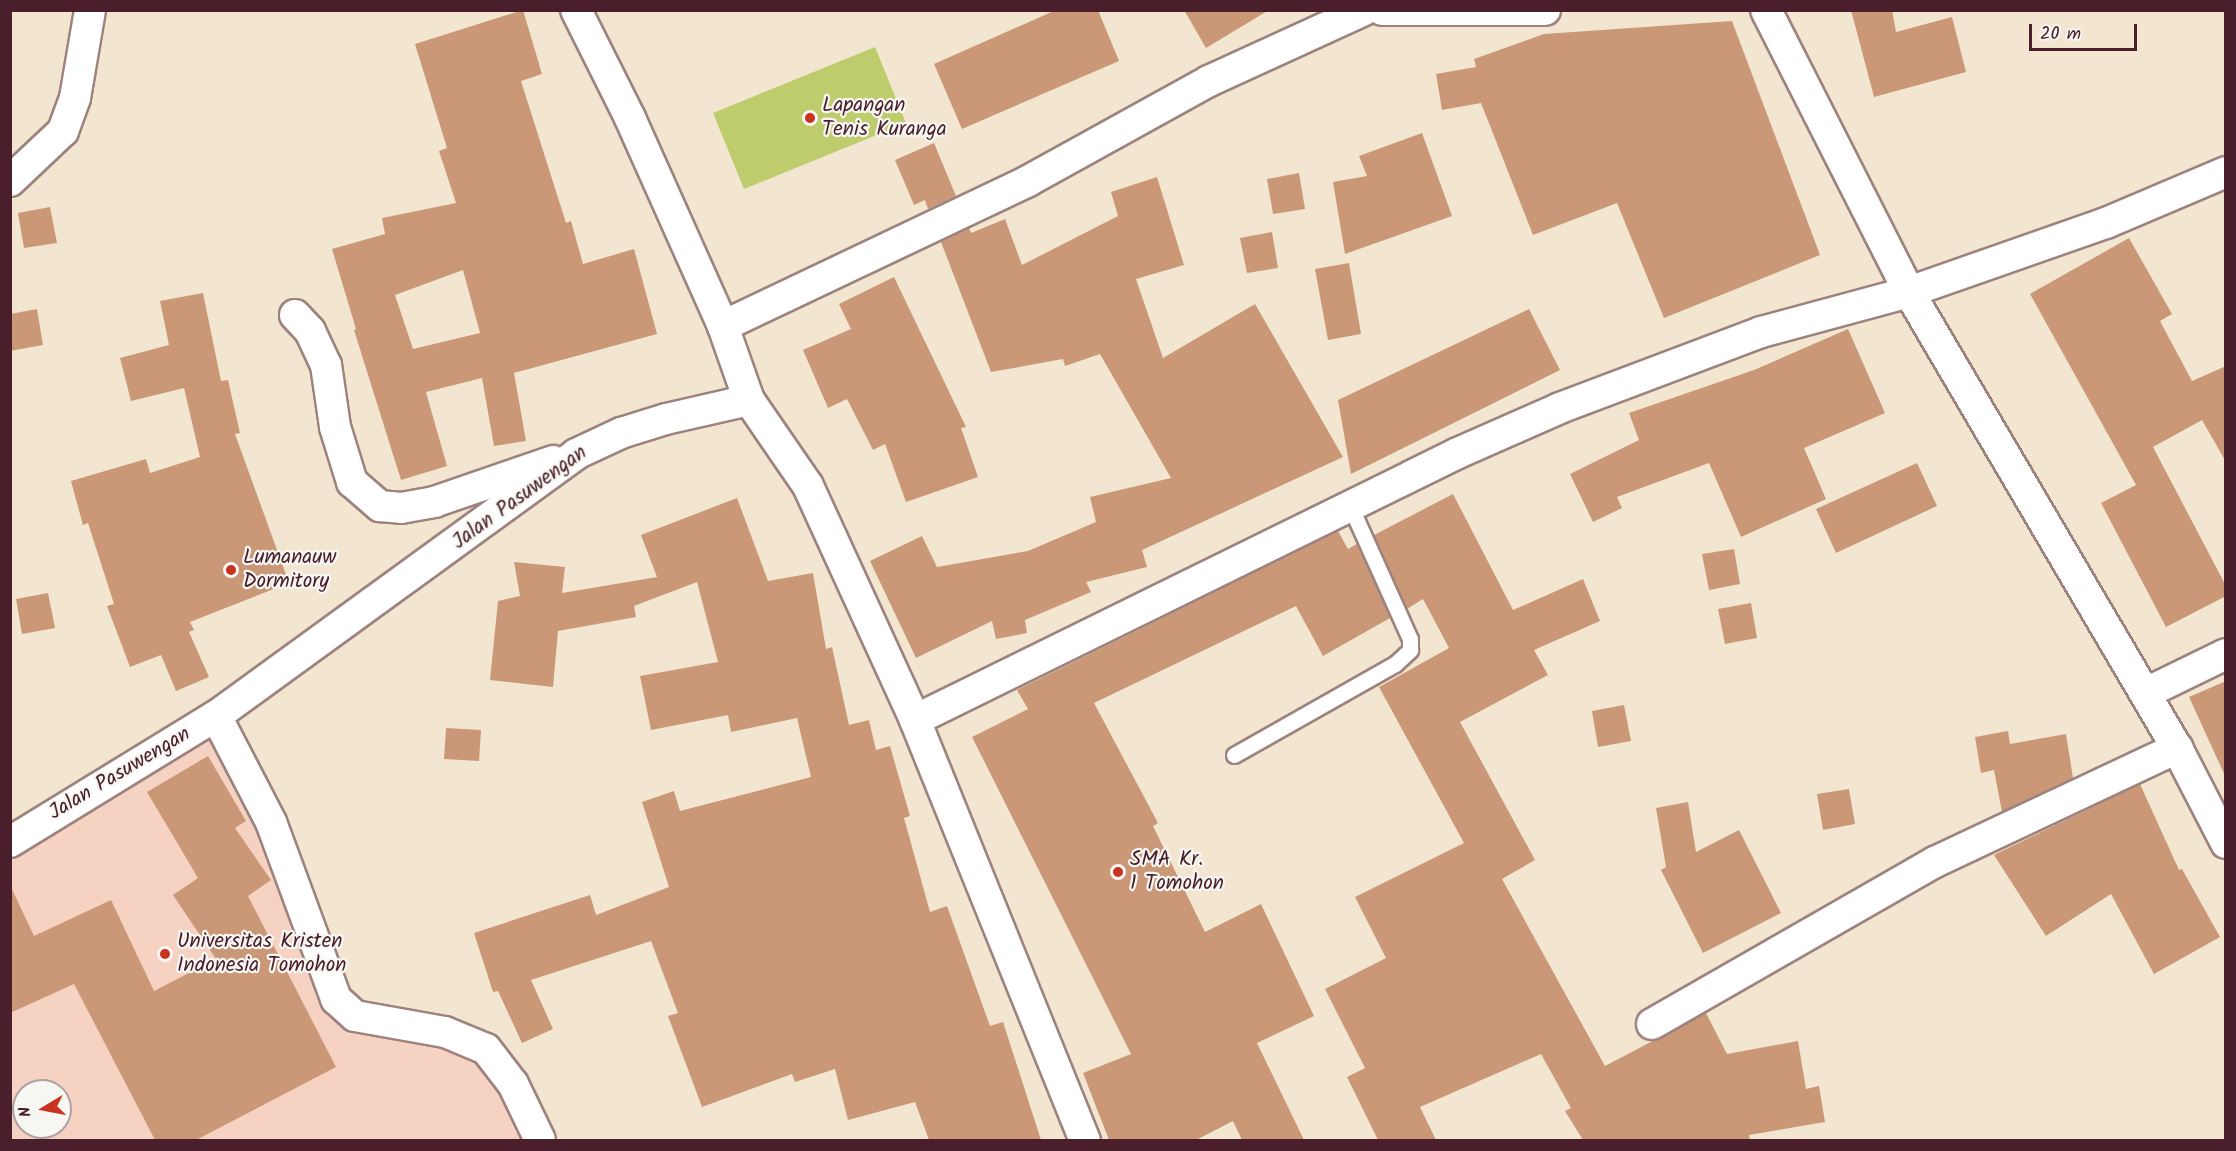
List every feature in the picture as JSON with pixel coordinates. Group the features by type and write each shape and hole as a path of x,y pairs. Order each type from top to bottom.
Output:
{"street":[{"path":"10,181 63,131 75,98 90,10"},
{"path":"576,10 630,118 723,327 749,400 808,486 915,720 1085,1140"},
{"path":"723,327 1028,181 1209,81 1364,10"},
{"path":"1382,10 1545,10"},
{"path":"1766,10 1909,292 2146,693 2226,843"},
{"path":"915,720 1351,508 1458,453 1560,408 1761,332 1909,292 2106,223 2226,172"},
{"path":"296,315 310,331 326,365 335,427 352,482 380,506 434,502 576,454"},
{"name":"Jalan Pasuwengan","path":"10,842 216,716 576,454 621,433 666,418 749,400"},
{"path":"2146,693 2226,654"},
{"path":"216,716 271,822 336,999 355,1017 445,1032 486,1049 513,1084 540,1140"},
{"path":"1652,1024 1935,862 2177,748"}],"lane":[{"path":"1234,755 1395,664 1410,650 1410,639 1351,508"}],"shaded area":[{"name":"Universitas Kristen Indonesia Tomohon","path":"216,716 336,999 486,1049 537,1140 11,1140 11,843"}],"green space":[{"name":"Lapangan Tenis Kuranga","path":"875,47 906,123 744,189 713,113"}],"building":[{"path":"523,10 542,74 521,81 566,223 571,221 583,264 634,249 657,334 514,373 526,441 494,446 482,378 426,392 447,466 401,480 354,330 356,329 332,249 385,234 382,218 456,203 439,151 447,148 415,44","holes":["463,270 480,333 413,349 395,295"]},
{"path":"1056,10 1098,10 1119,61 962,129 934,64"},
{"path":"1184,10 1269,10 1206,48"},
{"path":"1851,10 1892,10 1896,32 1952,17 1966,72 1874,97"},
{"path":"1732,21 1820,255 1664,318 1617,203 1533,235 1481,103 1442,110 1436,74 1476,67 1474,59 1544,34"},
{"path":"1422,133 1452,216 1345,254 1333,182 1367,176 1359,156"},
{"path":"934,143 956,196 928,209 925,200 914,205 895,160"},
{"path":"1299,173 1305,209 1273,214 1267,179"},
{"path":"1157,177 1184,265 1136,279 1163,358 1255,304 1343,457 1142,550 1147,567 1086,582 1091,592 1025,620 1027,633 996,639 992,621 916,658 870,561 922,536 937,567 1028,551 1096,522 1090,497 1171,478 1100,354 1065,366 1063,359 991,372 941,242 969,228 971,233 1005,219 1022,265 1118,216 1111,192"},
{"path":"50,207 57,243 24,248 18,213"},
{"path":"1272,232 1278,268 1247,273 1240,238"},
{"path":"2129,238 2172,314 2160,321 2192,381 2226,366 2226,462 2202,420 2153,447 2226,586 2226,596 2166,627 2101,503 2136,485 2030,294"},
{"path":"1349,263 1361,334 1328,340 1315,269"},
{"path":"894,277 966,427 961,428 978,477 906,502 885,444 873,450 847,399 828,408 803,350 851,329 839,304"},
{"path":"203,293 221,381 228,380 240,433 235,434 289,583 190,622 194,630 189,632 209,677 176,691 161,655 130,667 107,606 114,604 88,523 83,525 71,481 146,459 150,473 200,457 184,388 131,401 120,358 169,345 160,301"},
{"path":"37,309 43,345 10,351 10,314"},
{"path":"1529,309 1560,370 1351,474 1338,400"},
{"path":"1848,329 1885,413 1804,448 1826,499 1741,537 1709,463 1617,497 1622,508 1593,522 1570,474 1639,440 1629,413 1754,370"},
{"path":"1917,463 1937,506 1836,553 1816,509"},
{"path":"1453,494 1513,610 1583,579 1600,621 1534,650 1548,675 1460,722 1535,860 1502,879 1605,1066 1706,1013 1727,1054 1798,1041 1806,1089 1819,1086 1825,1122 1749,1135 1750,1140 1583,1140 1565,1111 1571,1108 1541,1054 1420,1107 1436,1140 1378,1140 1347,1077 1365,1068 1325,989 1386,958 1355,897 1464,843 1379,687 1449,648 1423,599 1407,609 1374,535"},
{"path":"737,498 768,581 813,573 826,649 832,647 849,725 869,720 876,750 890,746 910,816 904,818 930,912 947,906 990,1026 1003,1022 1041,1140 929,1140 915,1102 848,1120 835,1069 795,1082 792,1074 702,1107 668,1016 678,1013 651,941 531,980 553,1029 522,1043 498,991 493,992 474,933 590,895 596,915 669,887 642,802 674,791 680,811 811,777 797,718 731,732 728,715 651,730 640,676 718,662 697,582 634,606 636,617 558,631 553,687 490,680 498,601 520,596 514,562 565,567 562,593 657,577 641,535"},
{"path":"1338,531 1348,549 1357,544 1390,618 1323,656 1296,606 1094,703 1158,823 1153,826 1205,932 1261,904 1314,1016 1257,1043 1304,1140 1242,1140 1233,1121 1196,1140 1109,1140 1083,1073 1131,1054 972,737 1028,709 1017,690"},
{"path":"1734,549 1740,584 1709,590 1702,554"},
{"path":"48,593 55,628 22,634 16,599"},
{"path":"1751,603 1757,638 1725,644 1718,609"},
{"path":"2226,681 2226,778 2189,697"},
{"path":"1624,705 1631,741 1598,747 1592,711"},
{"path":"446,728 481,730 479,761 444,759"},
{"path":"2008,731 2010,744 2066,734 2073,778 2002,812 1994,770 1981,773 1975,737"},
{"path":"208,756 246,821 235,828 271,880 248,896 336,1067 196,1140 155,1140 74,984 10,1013 10,885 34,936 111,900 154,991 216,959 173,895 198,878 147,792"},
{"path":"2140,784 2179,870 2182,869 2220,937 2154,974 2111,894 2046,936 1994,855"},
{"path":"1849,789 1855,824 1823,830 1817,794"},
{"path":"1688,802 1696,852 1739,830 1781,913 1703,953 1661,870 1666,867 1656,808"}],"place":[{"name":"Lapangan Tenis Kuranga","path":"810,118"},
{"name":"Lumanauw Dormitory","path":"231,570"},
{"name":"SMA Kr. 1 Tomohon","path":"1118,872"},
{"name":"Universitas Kristen Indonesia Tomohon","path":"165,954"}]}
